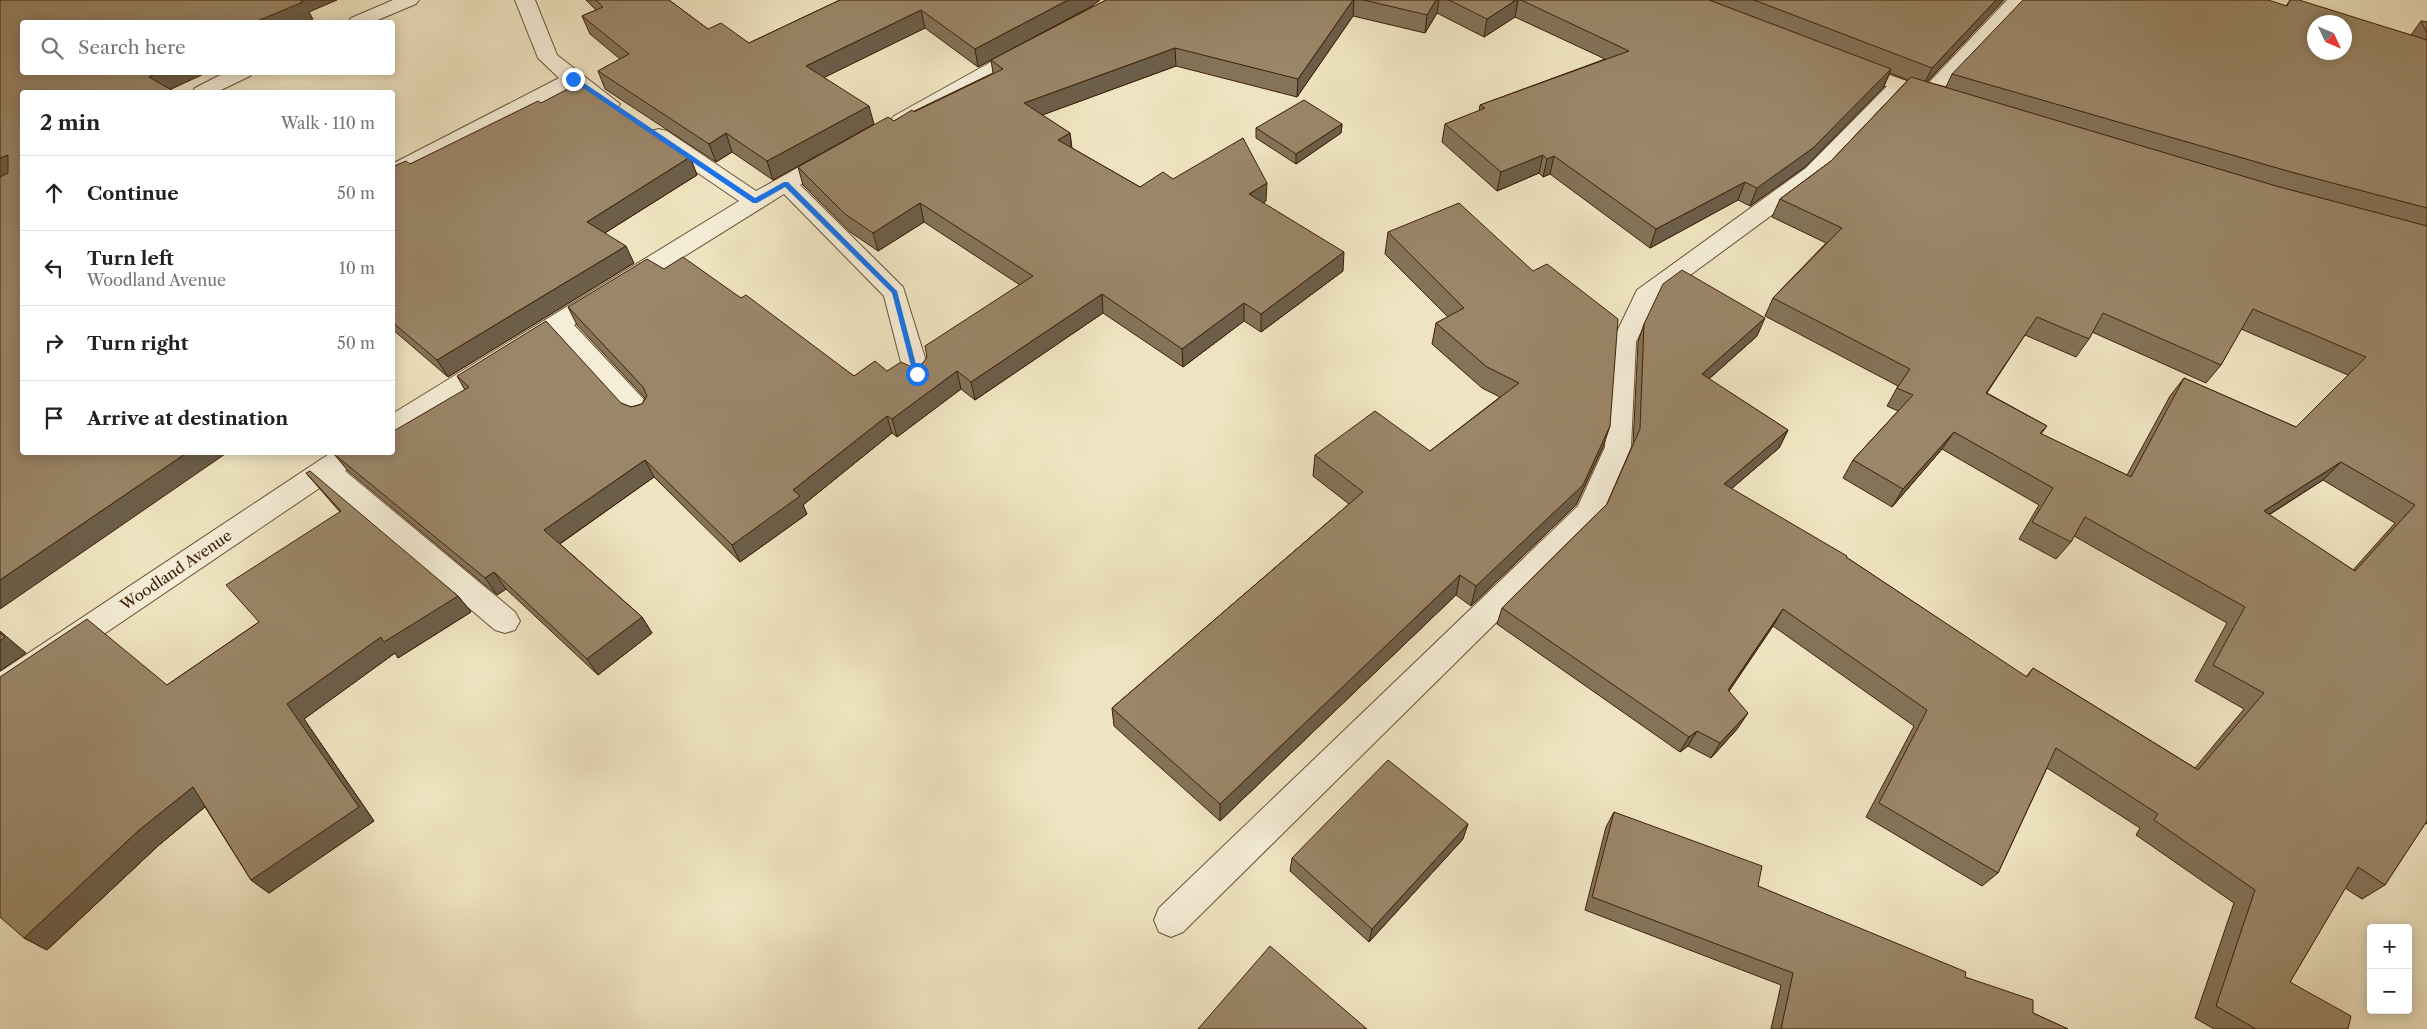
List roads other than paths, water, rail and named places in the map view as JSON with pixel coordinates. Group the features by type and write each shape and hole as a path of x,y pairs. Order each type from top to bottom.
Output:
{"main road":[{"path":"1835,60 1927,96 1956,105"}],"street":[{"path":"363,20 409,0"},
{"path":"525,0 548,58 573,79 755,201"},
{"path":"1927,96 2018,0"},
{"path":"880,132 1043,42"},
{"path":"206,90 237,75"},
{"path":"395,171 573,79"},
{"path":"1171,920 1589,513 1618,447 1624,342 1645,296 1814,173 1899,85"},
{"path":"395,426 755,201 854,146"},
{"path":"786,184 895,292 917,374"},
{"path":"558,324 641,412"},
{"name":"Woodland Avenue","path":"0,688 348,455"},
{"path":"325,470 505,621"}]}
